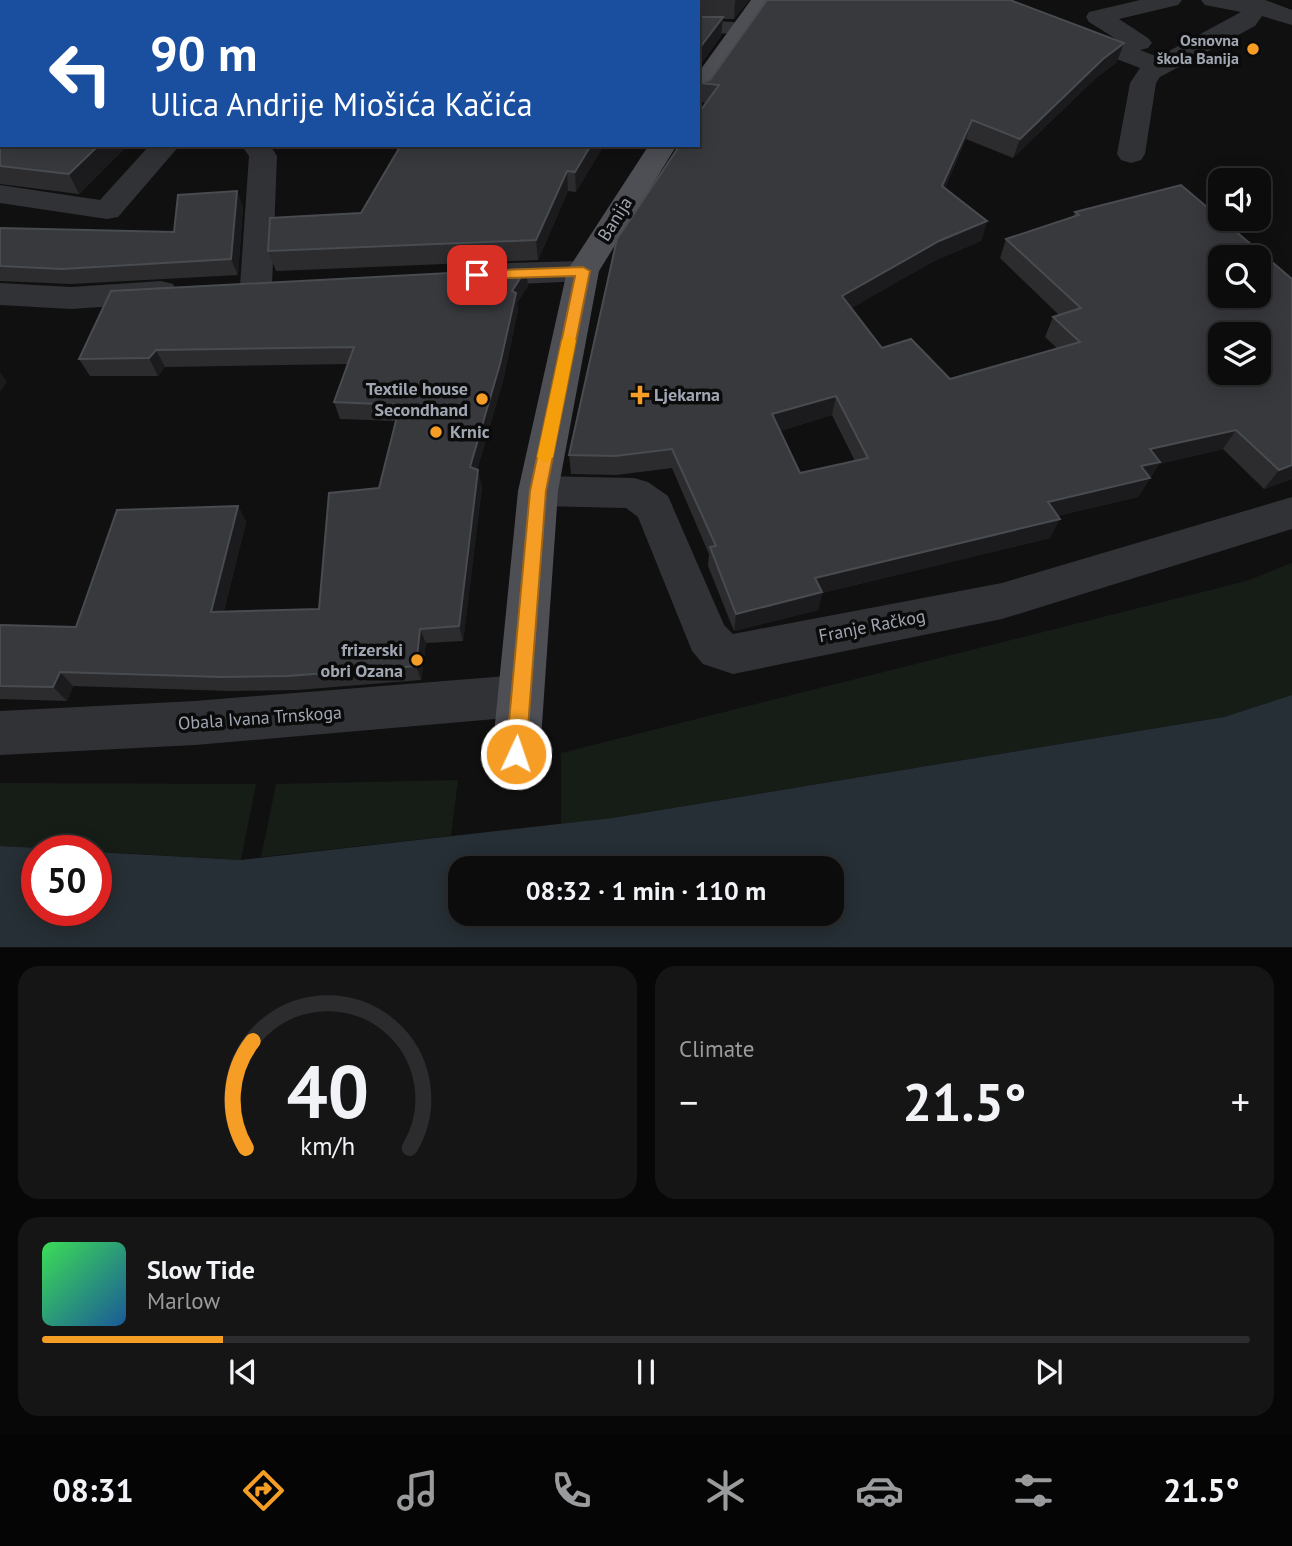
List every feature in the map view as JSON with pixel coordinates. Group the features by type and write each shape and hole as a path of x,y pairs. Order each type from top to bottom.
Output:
{"main road":[{"path":"700,89 763,0"},
{"name":"Banija","path":"516,754 538,491 583,271 662,147"}],"street":[{"path":"984,0 1163,64"},
{"path":"1163,64 1098,17 1170,0"},
{"path":"1213,0 1255,4 1292,18"},
{"path":"1131,154 1143,83 1150,72 1246,21 1255,4"},
{"path":"700,27 741,28"},
{"path":"0,194 107,210 164,147"},
{"path":"256,147 263,156 256,286"},
{"path":"438,276 583,271"},
{"path":"0,294 71,298 191,290"},
{"name":"Franje Račkog","path":"538,491 634,493 654,507 707,637 719,650 733,654 1002,601 1292,513"},
{"name":"Obala Ivana Trnskoga","path":"0,733 94,730 314,715 520,696"}],"shaded area":[{"path":"1292,563 1292,695 1224,717 612,818 561,824 561,753 1246,581"},
{"path":"1292,695 1292,947 0,947 0,846 21,847 21,926 112,926 112,853 241,860 612,818 1224,717"},
{"path":"458,780 451,836 261,857 276,784"},
{"path":"0,783 256,784 241,860 112,853 112,835 21,835 21,847 0,846"}],"building":[{"path":"767,0 1010,0 1124,43 1103,59 1020,139 972,120 942,186 987,221 939,241 842,296 882,348 911,339 950,379 1080,342 1053,317 1081,308 1006,239 1079,215 1075,212 1181,185 1208,208 1208,231 1235,231 1252,245 1208,245 1208,308 1271,308 1271,261 1292,279 1292,465 1279,470 1236,430 1150,449 1160,462 1141,466 1150,478 1048,502 1060,519 815,578 822,592 736,614 710,547 716,546 672,449 615,456 569,455 617,239 679,147 700,147 700,111 719,85 700,83 710,80","holes":["836,396 868,458 800,473 772,414"]},
{"path":"700,17 723,17 700,47"},
{"path":"0,147 97,147 69,174 0,166"},
{"path":"400,147 590,147 575,172 567,171 536,240 268,251 270,218 361,213"},
{"path":"237,191 231,259 62,269 0,266 0,228 174,232 178,195"},
{"path":"526,269 512,291 516,293 500,364 470,467 478,470 459,626 420,629 416,666 288,676 221,677 60,672 53,687 0,686 0,625 76,627 117,510 238,506 211,612 319,609 329,493 379,488 400,405 334,402 354,347 156,350 149,358 79,359 111,291"}],"slow traffic":[{"path":"545,457 569,340"}],"place":[{"name":"Osnovna škola Banija","path":"1253,49"},
{"name":"Ljekarna","path":"640,395"},
{"name":"Textile house Secondhand","path":"482,399"},
{"name":"Krnic","path":"436,432"},
{"name":"frizerski obri Ozana","path":"417,660"}],"route":[{"path":"477,275 583,271 538,491 516,754"}]}
